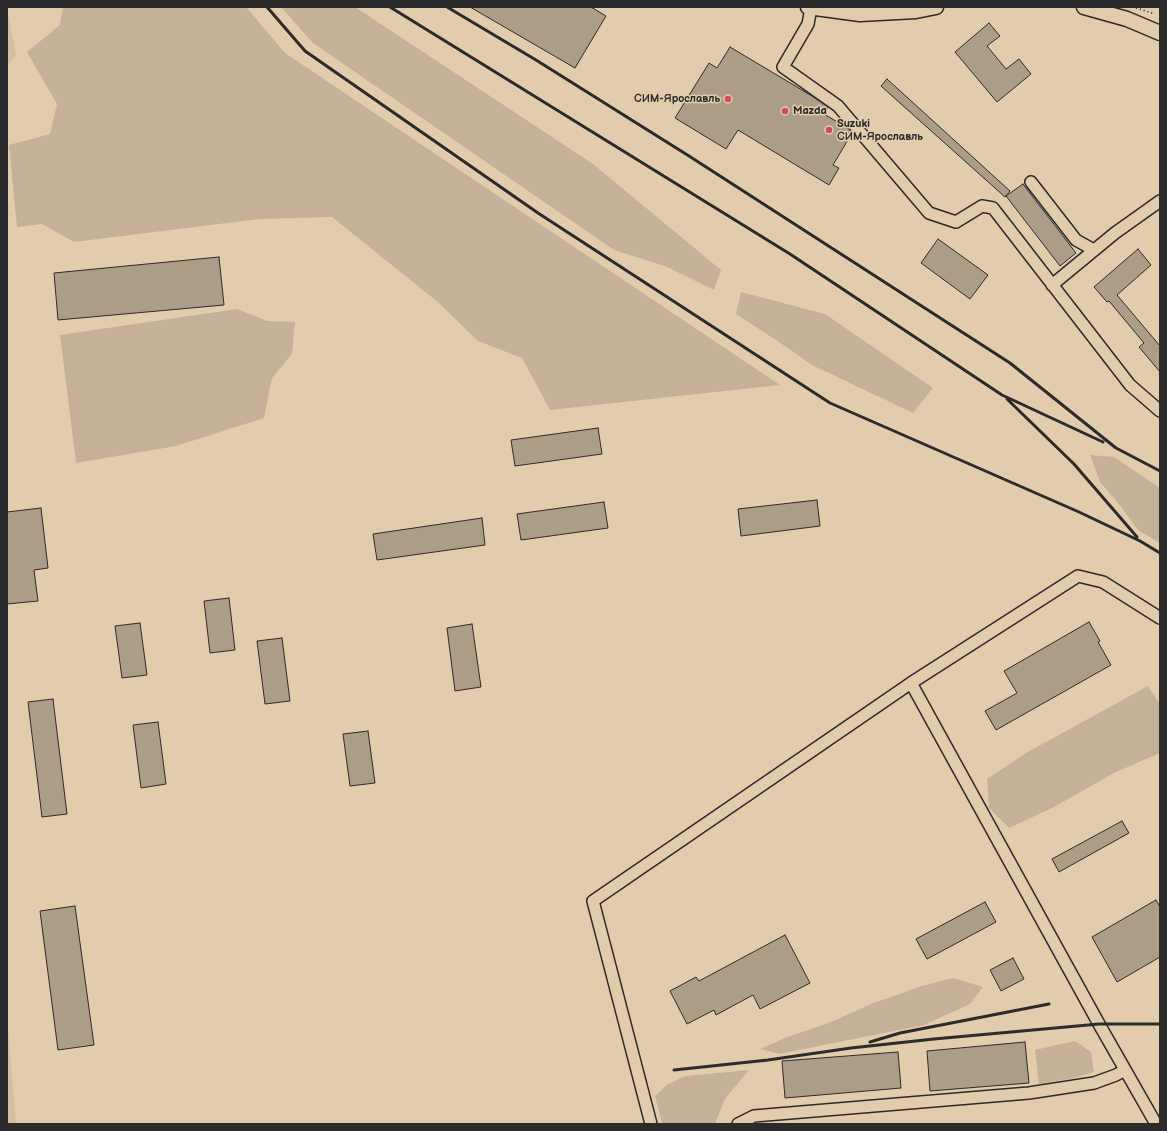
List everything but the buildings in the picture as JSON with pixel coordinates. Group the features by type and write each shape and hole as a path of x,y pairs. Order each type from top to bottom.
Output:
{"main road":[{"path":"810,7 860,14 916,11 936,7"},
{"path":"1084,7 1127,19 1160,33"}],"lane":[{"path":"810,7 808,24 783,67 838,106 929,213 956,222 982,206 993,208 1130,385 1160,411"},
{"path":"1031,182 1076,240 1094,250"},
{"path":"1052,285 1115,233 1160,201"},
{"path":"651,1124 593,901 911,682 1078,576 1103,582 1160,618"},
{"path":"911,682 1156,1124"},
{"path":"738,1124 754,1116 1029,1093 1094,1083 1125,1070"}],"path":[{"path":"1132,7 1155,14"}],"shaded area":[{"path":"7,7 16,55 7,66"},
{"path":"63,7 246,7 285,53 780,385 550,410 522,358 478,341 439,303 332,217 259,219 74,242 42,224 17,227 9,145 50,134 57,104 27,52 60,25"},
{"path":"281,7 355,7 593,164 721,270 714,290 665,266 614,250 313,43"},
{"path":"741,292 825,314 933,388 913,413 812,365 736,314"},
{"path":"237,309 267,321 295,322 292,354 272,378 264,418 176,446 76,463 60,335"},
{"path":"1090,455 1114,457 1160,488 1160,543 1138,530 1100,482"},
{"path":"1148,686 1160,704 1160,753 1116,772 1054,807 1009,828 989,808 987,779 1026,753"},
{"path":"953,978 983,987 970,1004 924,1025 779,1054 760,1049 785,1038 831,1022 871,1004 922,986"},
{"path":"7,1018 16,1124 7,1124"},
{"path":"1075,1041 1091,1052 1094,1072 1074,1078 1039,1084 1035,1050"},
{"path":"749,1070 725,1099 715,1124 662,1124 655,1096 668,1084 686,1076"}],"railway":[{"path":"267,7 305,51 538,213 830,403 1079,512 1140,541 1160,553"},
{"path":"390,7 790,254 1002,395 1103,442"},
{"path":"447,7 536,60 689,156 1010,363 1116,448 1160,471"},
{"path":"1007,399 1074,464 1137,537"},
{"path":"870,1042 900,1033 1049,1004"},
{"path":"674,1070 934,1039 1099,1024 1160,1024"}],"place":[{"name":"СИМ-Ярославль","path":"728,99"},
{"name":"Mazda","path":"785,111"},
{"name":"Suzuki СИМ-Ярославль","path":"829,130"}]}
